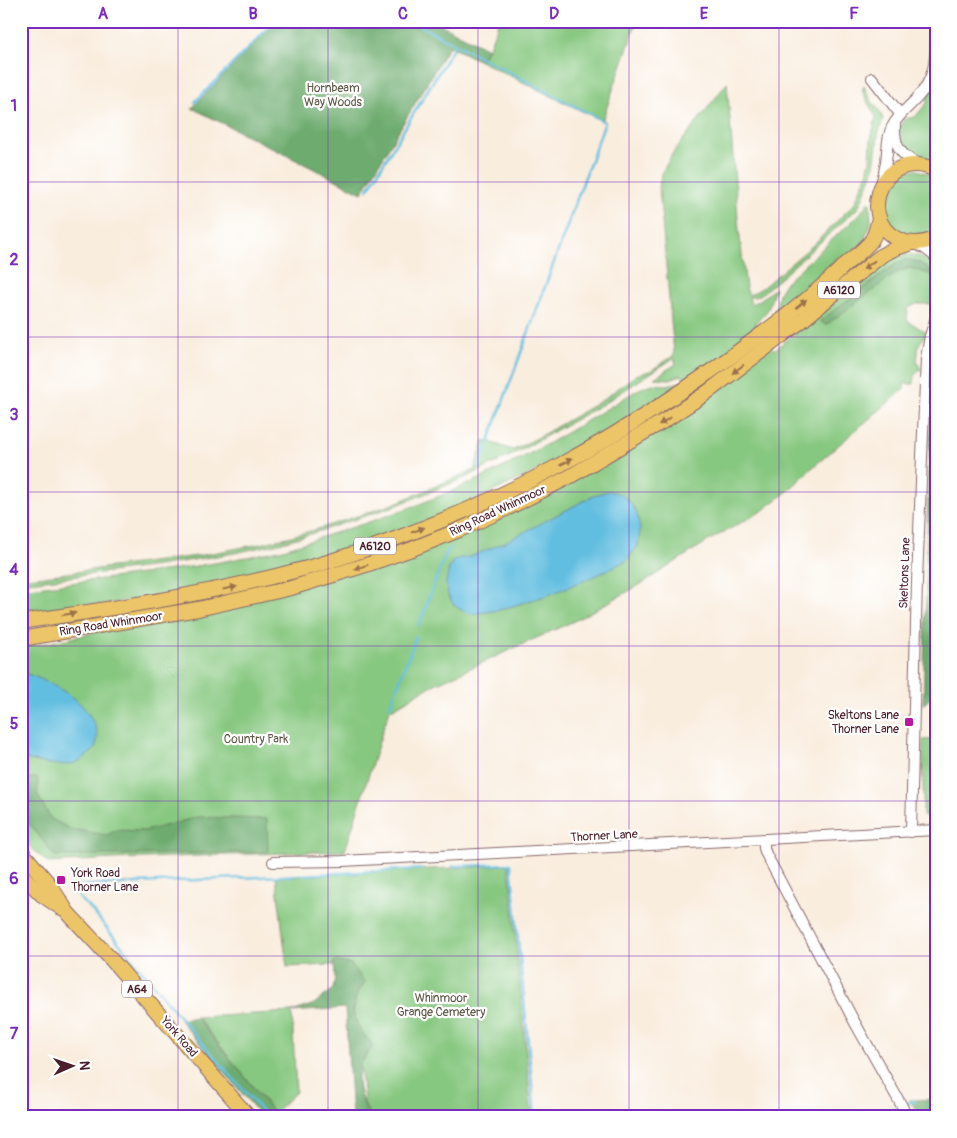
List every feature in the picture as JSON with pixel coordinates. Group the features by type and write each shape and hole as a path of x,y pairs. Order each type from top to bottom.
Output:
{"highway":[{"path":"914,243 902,241 884,227 879,218 877,200 881,185 894,171 910,164 929,166"},
{"name":"Ring Road Whinmoor","path":"21,639 104,624 153,618 291,588 378,561 508,508 610,454 705,394 766,339 787,316 865,247 874,235 879,218"},
{"name":"Ring Road Whinmoor","path":"21,622 173,599 240,585 298,571 446,520 517,487 608,438 766,339 804,319 882,255 896,248 914,243 924,243 936,238"},
{"name":"York Road","path":"21,851 50,885 68,913 110,958 249,1117"},
{"name":"York Road","path":"21,874 42,895 68,913"}],"street":[{"path":"881,185 890,129 898,117 921,94 933,73 936,21"},
{"path":"872,78 898,117 895,138 899,149 906,157 929,166"},
{"path":"914,243 936,257"},
{"name":"Skeltons Lane","path":"912,832 917,581 926,358 928,342 936,317"},
{"name":"Thorner Lane","path":"273,862 342,861 936,830"},
{"path":"764,840 766,854 854,1021 903,1109"}],"green space":[{"name":"Hornbeam Way Woods","path":"276,21 434,21 488,49 480,61 449,46 362,193 192,108"},
{"path":"499,21 637,21 602,121 480,61 488,49"},
{"name":"Country Park","path":"727,83 739,230 746,288 749,295 762,288 813,245 855,203 866,177 870,161 871,139 876,117 862,90 864,86 883,119 878,135 874,168 858,208 760,295 749,297 751,304 760,300 775,288 767,311 755,323 774,350 893,258 911,255 927,260 936,269 936,301 929,304 916,304 908,308 907,321 926,331 919,344 917,362 921,369 915,375 914,384 904,384 904,389 788,491 762,511 708,541 638,586 574,621 431,686 390,710 345,851 48,863 21,836 21,647 54,642 383,564 697,405 682,375 670,379 654,378 676,364 674,358 603,404 514,454 465,478 392,507 317,532 272,545 234,553 158,566 21,583 21,579 197,556 265,543 318,529 393,504 474,470 484,440 513,450 601,401 636,375 650,371 673,356 659,189 660,180 672,154","holes":["909,260 920,263 932,274 910,268 899,271 880,285 842,305 897,263"]},
{"path":"931,89 936,91 936,160 925,161 903,152 899,130 904,119 915,117 927,103 927,96"},
{"path":"914,169 936,176 936,231 928,235 910,237 894,229 883,213 883,193 895,176"},
{"path":"868,202 870,202 871,223 864,241 769,323 768,321 777,306 779,293 786,282 860,214"},
{"path":"904,260 921,263 933,275 910,268 899,271 826,325 820,321 897,263"},
{"path":"932,349 936,349 936,693 923,705"},
{"path":"685,381 657,401 552,464 442,515 310,562 202,589 21,617 21,589 150,573 247,557 294,546 389,515 496,471 558,438 637,390 653,384 666,385"},
{"path":"936,739 936,816 923,816 923,740"},
{"path":"21,778 38,778 38,796 51,819 71,829 107,835 117,830 145,831 198,817 267,819 268,852 56,856 21,813"},
{"name":"Whinmoor Grange Cemetery","path":"509,865 532,1117 371,1117 365,1108 360,1065 373,1046 358,1028 354,1012 355,1000 351,964 287,967 276,877"},
{"path":"334,961 351,964 365,982 355,1000 354,1013 358,1025 373,1046 361,1063 358,1080 364,1105 371,1117 352,1117 345,1008 292,1012 314,1004 333,989 335,978"},
{"path":"292,1012 296,1092 274,1113 197,1017"},
{"path":"196,1017 277,1117 262,1117 180,1020"},
{"path":"936,1099 936,1117 924,1117 908,1100"}],"water":[{"path":"609,491 621,494 631,503 637,514 640,530 638,546 626,561 551,594 500,610 472,614 461,610 453,604 448,595 446,583 449,568 453,561 475,555 505,542 597,494"},
{"path":"21,673 34,676 49,683 78,701 85,709 96,729 95,749 78,762 67,765 46,764 21,757"}],"waterway":[{"path":"195,102 275,21"},
{"path":"411,21 605,122 479,468"},
{"path":"368,189 455,45"},
{"path":"419,625 449,548"},
{"path":"390,706 416,637"},
{"path":"453,866 511,864 535,1117"},
{"path":"77,886 423,869"},
{"path":"79,887 78,894 80,899 90,908 184,1022 267,1117"},
{"path":"905,1104 915,1101"},
{"path":"873,1117 900,1106"}],"place":[{"name":"Skeltons Lane Thorner Lane","path":"909,722"},
{"name":"York Road Thorner Lane","path":"61,880"}]}
